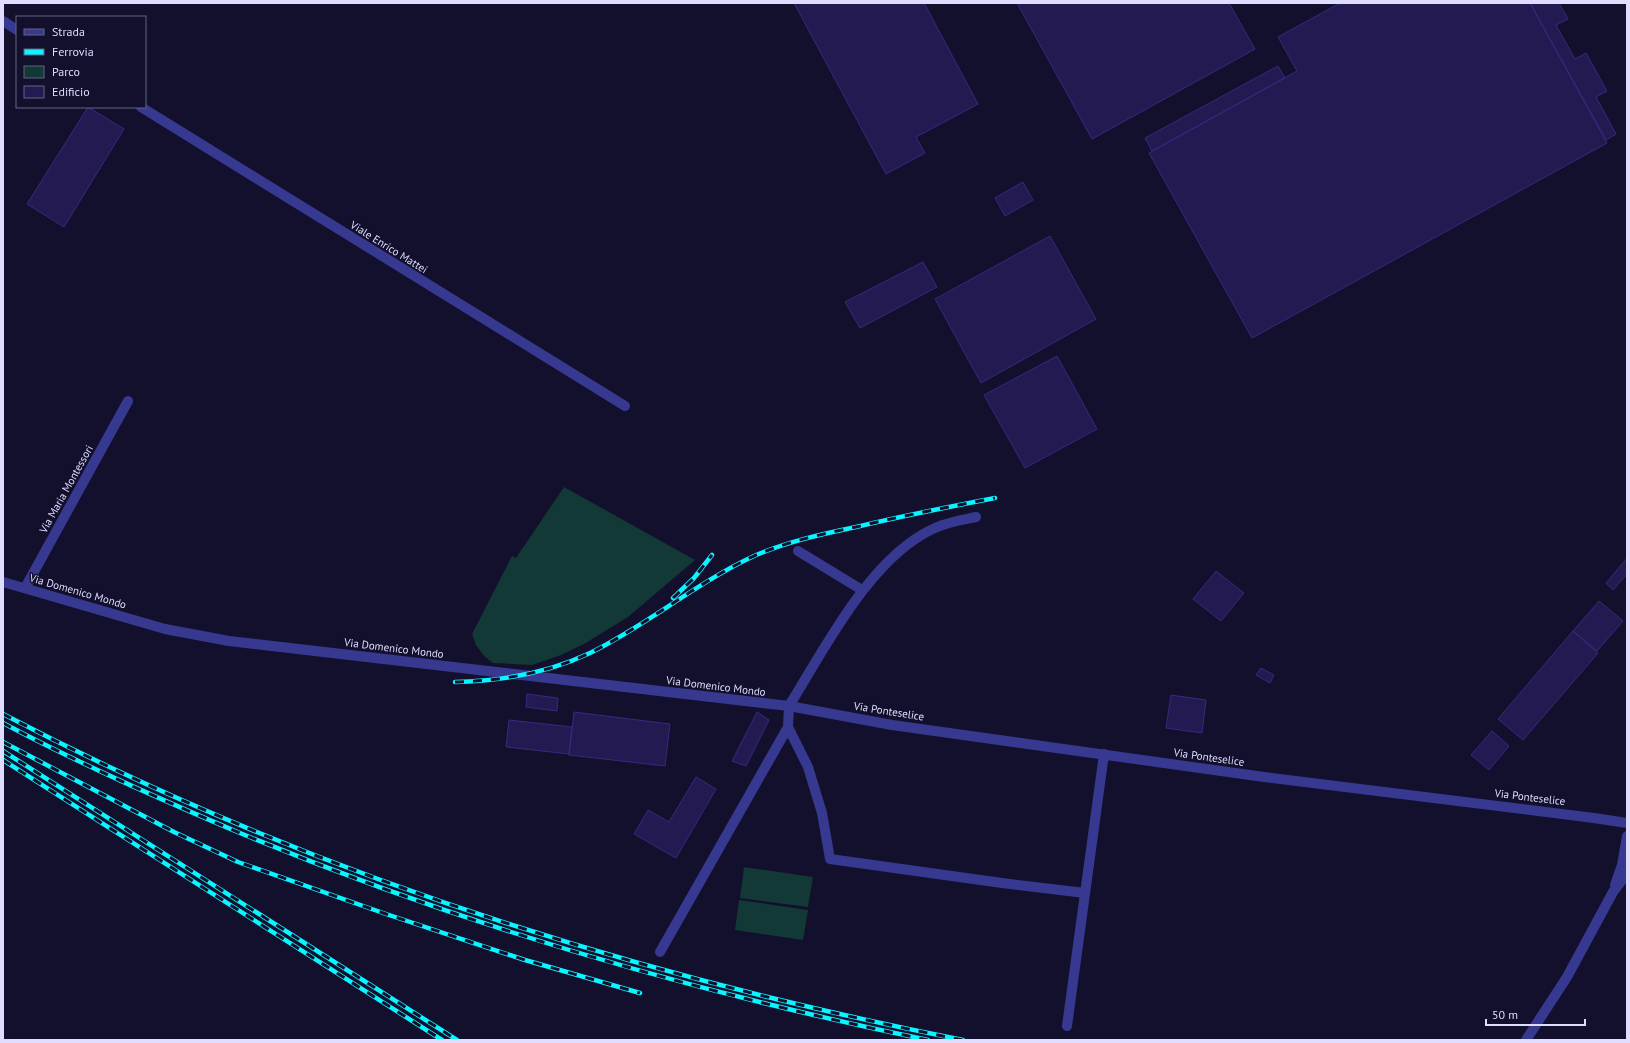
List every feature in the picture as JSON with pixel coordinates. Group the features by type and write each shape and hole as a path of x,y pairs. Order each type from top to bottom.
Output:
{"street":[{"path":"3,21 16,29"},
{"name":"Viale Enrico Mattei","path":"143,108 625,406"},
{"name":"Via Maria Montessori","path":"25,588 128,401"},
{"path":"660,952 788,727 789,706 862,590 896,554 915,539 950,522 976,517"},
{"path":"798,551 862,590"},
{"name":"Via Domenico Mondo","path":"3,582 166,629 205,637 789,706"},
{"name":"Via Ponteselice","path":"789,706 892,725 1264,777 1627,823"},
{"path":"788,727 808,767 822,813 830,859 1085,893"},
{"path":"1067,1026 1104,754"},
{"path":"1613,892 1622,864 1627,836"},
{"path":"1526,1040 1567,978 1613,892 1627,874"}],"green space":[{"path":"564,487 695,560 628,617 584,644 561,655 532,665 493,663 484,656 476,645 472,634 512,556 516,558"},
{"path":"744,867 813,877 808,907 740,898"},
{"path":"739,900 808,910 803,940 735,930"}],"building":[{"path":"794,3 924,3 978,104 916,137 925,153 886,174"},
{"path":"1017,3 1229,3 1255,49 1092,139"},
{"path":"1340,3 1530,3 1607,143 1252,338 1149,153 1297,71 1278,37"},
{"path":"1530,3 1559,3 1568,19 1556,25 1575,59 1586,53 1607,91 1596,97 1616,134 1606,140"},
{"path":"1278,66 1285,78 1152,151 1145,138"},
{"path":"87,108 124,129 64,227 27,204"},
{"path":"1023,182 1033,200 1005,216 995,198"},
{"path":"1050,236 1096,319 981,383 935,299"},
{"path":"923,262 937,287 860,328 845,302"},
{"path":"1057,356 1097,429 1025,468 984,395"},
{"path":"1627,558 1627,574 1613,590 1606,583"},
{"path":"1216,571 1244,593 1221,621 1193,599"},
{"path":"1599,601 1623,621 1597,651 1573,631"},
{"path":"1573,631 1598,653 1523,740 1498,719"},
{"path":"1261,668 1274,675 1270,683 1256,675"},
{"path":"527,694 558,698 557,711 526,707"},
{"path":"1171,695 1206,700 1202,733 1166,728"},
{"path":"574,712 670,724 665,766 569,755"},
{"path":"757,712 769,720 746,766 732,761"},
{"path":"509,720 572,727 569,754 506,747"},
{"path":"1492,731 1509,746 1489,770 1471,755"},
{"path":"696,777 716,789 676,858 634,834 648,810 669,822"}],"railway":[{"path":"455,682 490,680 524,675 574,660 632,630 733,567 754,556 779,547 804,539 908,515 995,498"},
{"path":"673,598 694,578 712,555"},
{"path":"3,714 117,770 233,822 351,869 471,912 592,950 715,984 839,1014 963,1040"},
{"path":"3,723 91,767 240,833 408,897 493,926 666,978 840,1021 928,1040"},
{"path":"3,742 174,832 238,862 386,914 525,960 640,993"},
{"path":"3,751 457,1040"},
{"path":"3,760 442,1040"}]}
